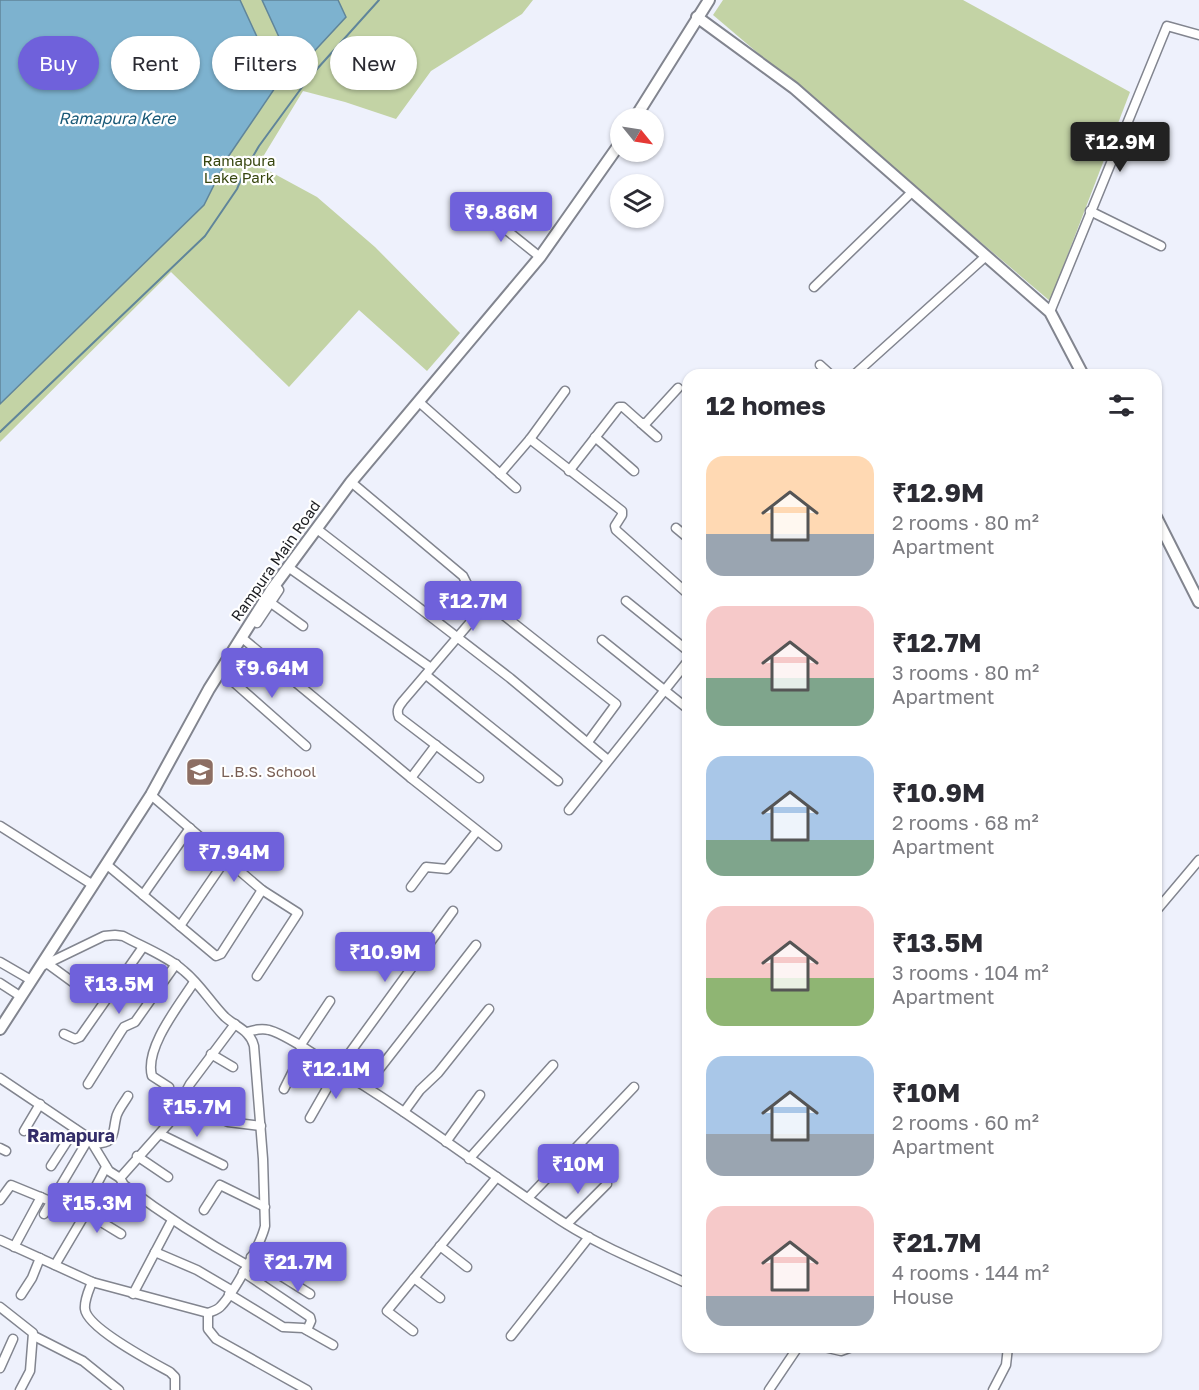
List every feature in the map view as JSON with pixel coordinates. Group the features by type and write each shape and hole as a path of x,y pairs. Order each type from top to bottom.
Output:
{"main road":[{"path":"641,108 709,0"},
{"path":"697,17 794,88 1050,312 1080,369"},
{"name":"Rampura Main Road","path":"0,1029 152,795 221,671 275,585 351,482 540,257 610,158"},
{"path":"1162,529 1199,603"}],"street":[{"path":"1050,312 1167,26 1199,35"},
{"path":"814,287 912,192"},
{"path":"479,208 540,257"},
{"path":"1090,211 1161,246"},
{"path":"861,369 986,258"},
{"path":"820,364 825,369"},
{"path":"641,423 646,423 678,388"},
{"path":"500,474 530,439 565,391"},
{"path":"419,402 516,488"},
{"path":"569,471 619,407 623,407 657,437"},
{"path":"595,437 634,471"},
{"path":"530,439 622,511 615,526 616,530 682,589"},
{"path":"351,482 463,576 467,584 463,597 428,615"},
{"path":"676,528 682,533"},
{"path":"317,529 510,678 608,760"},
{"path":"288,567 429,672 558,781"},
{"path":"252,620 257,623 271,603 279,589 275,585"},
{"path":"626,601 682,646"},
{"path":"271,603 303,626"},
{"path":"479,778 399,717 397,713 398,708 482,606 492,606 616,704 588,742"},
{"path":"241,637 497,846"},
{"path":"602,640 682,704"},
{"path":"569,810 682,669"},
{"path":"221,671 306,746"},
{"path":"411,778 436,745"},
{"path":"152,795 262,890 298,913 257,976"},
{"path":"0,826 93,885"},
{"path":"143,895 190,828"},
{"path":"411,887 426,867 447,869 477,831"},
{"path":"180,927 226,859"},
{"path":"1162,905 1199,860"},
{"path":"106,864 216,956 219,956 262,890"},
{"path":"310,1118 338,1069 453,911"},
{"path":"0,1240 92,1282 208,1313 221,1306 262,1236 265,1207 261,1126 254,1046 247,1032 226,1017 176,964 123,936 114,934 104,936 42,966"},
{"path":"366,1086 476,945"},
{"path":"64,1034 75,1039 80,1037 143,946"},
{"path":"0,962 31,980"},
{"path":"88,1084 124,1027 135,1022 176,964"},
{"path":"42,966 74,983"},
{"path":"169,1087 152,1076 150,1070 152,1060 165,1027 194,982"},
{"path":"0,983 20,996"},
{"path":"284,1089 302,1048 330,1001"},
{"path":"404,1112 489,1009"},
{"path":"120,1178 137,1156 160,1134 181,1102 190,1083 235,1024"},
{"path":"247,1032 267,1029 302,1048 366,1086 567,1224 682,1281"},
{"path":"211,1054 233,1067"},
{"path":"470,1159 553,1065"},
{"path":"0,1078 92,1141 106,1167 120,1178 124,1185 172,1220 207,1243 310,1294"},
{"path":"528,1198 634,1087"},
{"path":"446,1142 480,1095"},
{"path":"92,1141 106,1143 111,1139 116,1115 128,1096"},
{"path":"181,1102 228,1122 261,1126"},
{"path":"24,1131 40,1104"},
{"path":"51,1166 75,1129"},
{"path":"160,1134 223,1165"},
{"path":"44,1214 50,1201 92,1141"},
{"path":"137,1156 168,1177"},
{"path":"55,1264 85,1212 87,1203 106,1167"},
{"path":"413,1331 387,1311 497,1177"},
{"path":"567,1224 607,1184"},
{"path":"0,1200 4,1185 14,1185 50,1201"},
{"path":"204,1210 219,1185 265,1207"},
{"path":"14,1247 41,1197"},
{"path":"85,1212 121,1234"},
{"path":"133,1294 172,1220"},
{"path":"511,1336 590,1237"},
{"path":"440,1246 467,1267"},
{"path":"155,1252 197,1270 283,1327 307,1329 333,1345"},
{"path":"21,1294 32,1278 40,1258"},
{"path":"247,1264 310,1317 312,1321 307,1329"},
{"path":"414,1278 440,1298"},
{"path":"92,1282 85,1300 88,1318 104,1332 170,1372 175,1377 175,1390"},
{"path":"0,1307 31,1330 34,1336 30,1371 20,1390"},
{"path":"208,1313 208,1329 216,1339 306,1390"},
{"path":"34,1336 83,1361 119,1390"},
{"path":"0,1368 13,1339"},
{"path":"769,1390 794,1353"},
{"path":"993,1390 1006,1365 1007,1353"}],"green space":[{"name":"Ramapura Lake Park","path":"240,0 533,0 522,14 431,71 396,119 303,91 258,165 317,197 375,247 460,333 427,371 359,310 289,387 171,272 0,442 0,404 204,205 228,157 274,90 318,90 318,36 257,36"},
{"path":"723,0 963,0 1130,92 1050,301 713,15"}],"water":[{"name":"Ramapura Kere","path":"0,0 240,0 257,36 212,36 212,90 274,90 228,157 204,205 0,404"},
{"path":"262,0 338,0 346,17 318,47 318,36 278,36"}],"waterway":[{"path":"0,432 205,236 237,189 259,146 308,79 379,0"}],"place":[{"name":"L.B.S. School","path":"200,772"}],"district":[{"name":"Ramapura","path":"71,1136"}]}
